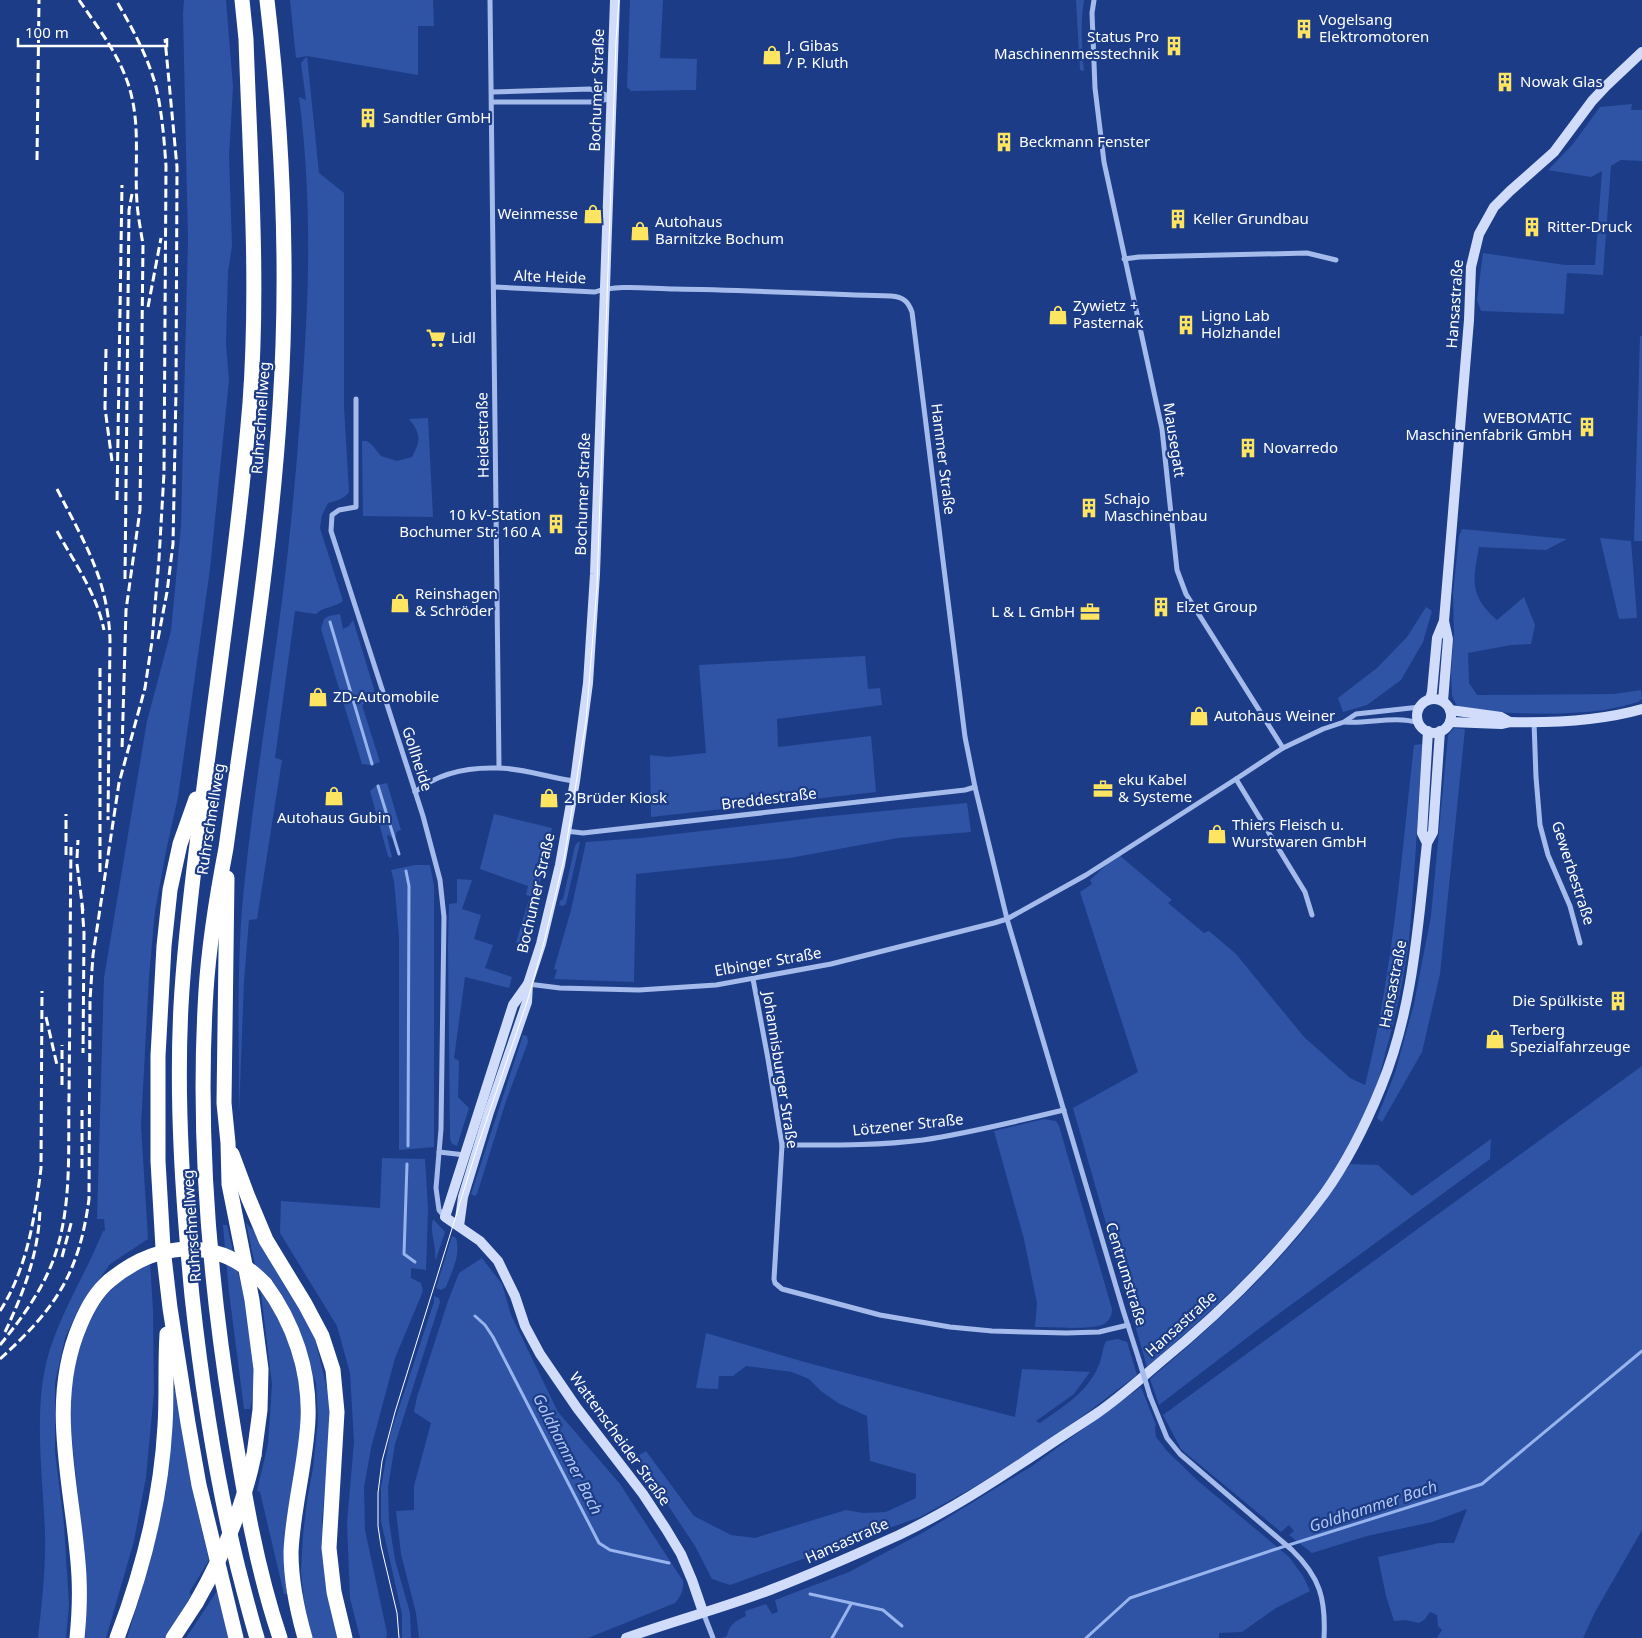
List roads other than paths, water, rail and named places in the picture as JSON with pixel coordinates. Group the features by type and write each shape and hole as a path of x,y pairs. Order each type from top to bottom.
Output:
{"highway":[{"name":"Ruhrschnellweg","path":"242,0 246,39 255,278 253,347 238,527 205,772 190,906 181,1004 180,1119 185,1212 198,1355 227,1523 257,1638"},
{"name":"Ruhrschnellweg","path":"267,0 281,137 285,228 284,334 281,397 269,527 226,848 216,899 206,991 203,1119 209,1242 222,1356 248,1518 270,1607 280,1638"},
{"path":"205,772 180,844 170,890 164,946 158,1056 158,1161 162,1248 170,1308 199,1485 236,1638"},
{"path":"173,1638 196,1604 225,1548 245,1492 258,1428 260,1369 258,1336 229,1184 228,1143 224,1103 226,848"},
{"path":"228,1143 266,1240 322,1336 333,1370 338,1412 329,1548 334,1592 345,1638"},
{"path":"77,1638 79,1578 64,1449 63,1406 65,1378 72,1346 84,1316 95,1297 109,1281 138,1260 172,1249 205,1251 228,1258 257,1276 272,1294 287,1320 300,1356 307,1391 308,1420 291,1552 296,1606 305,1638"},
{"path":"117,1638 140,1572 157,1496 165,1426 166,1346 170,1308"}],"street":[{"name":"Heidestraße","path":"490,0 499,768"},
{"name":"Bochumer Straße","path":"528,984 552,899 575,781 585,712 594,612 615,0"},
{"name":"Mausegatt","path":"1094,0 1092,13 1097,104 1104,162 1162,429 1177,570 1186,594 1283,748"},
{"name":"Hansastraße","path":"1443,701 1448,639 1444,621 1472,267 1478,234 1494,207 1510,190 1554,152 1592,101 1642,52"},
{"path":"492,92 590,89 612,98"},
{"path":"492,102 595,102 612,98"},
{"path":"1124,259 1139,257 1307,253 1336,260"},
{"name":"Alte Heide","path":"494,287 596,292 604,289"},
{"name":"Hammer Straße","path":"604,289 687,289 891,296 904,299 907,302 912,312 965,737 975,788 1007,919"},
{"name":"Gollheide","path":"356,399 356,507 339,510 332,515 332,531 435,858 440,880 444,917 441,1129 436,1188 439,1210 445,1217"},
{"name":"Hansastraße","path":"1430,699 1437,638 1444,621"},
{"path":"1007,919 1086,875 1283,748 1323,729 1344,722 1356,714 1420,708 1430,699 1443,701 1450,710 1450,722 1440,732 1428,731 1412,720 1344,722"},
{"path":"1419,723 1420,708"},
{"path":"1450,722 1500,724 1602,718 1642,709"},
{"path":"1450,710 1501,717 1510,722"},
{"name":"Gewerbestraße","path":"1534,722 1540,825 1548,856 1570,906 1580,943"},
{"name":"Hansastraße","path":"1427,842 1422,833 1428,731"},
{"name":"Hansastraße","path":"703,1612 768,1590 861,1552 934,1516 989,1485 1098,1412 1138,1381 1181,1346 1276,1254 1340,1170 1361,1132 1381,1086 1397,1039 1408,996 1427,842 1433,832 1440,732"},
{"path":"414,792 426,783 444,775 469,769 499,768 575,781"},
{"path":"1236,779 1305,892 1312,915"},
{"name":"Breddestraße","path":"566,830 583,833 975,788"},
{"name":"Elbinger Straße","path":"528,984 560,988 639,990 716,985 831,964 1007,919"},
{"name":"Centrumstraße","path":"1007,919 1128,1325 1150,1396 1167,1438 1180,1454 1307,1564 1319,1587 1323,1602 1324,1638"},
{"name":"Johannisburger Straße","path":"753,979 782,1145 775,1283 782,1289 880,1315 950,1327 992,1331 1066,1333 1100,1332 1128,1325"},
{"path":"445,1217 513,1005 528,984"},
{"path":"459,1226 463,1197 489,1112 527,1002 528,984"},
{"name":"Lötzener Straße","path":"782,1145 835,1145 920,1140 990,1128 1064,1110"},
{"path":"440,1152 465,1155"},
{"name":"Wattenscheider Straße","path":"445,1217 484,1245 498,1261 515,1296 525,1326 540,1354 577,1408 643,1494 666,1529 681,1554 703,1612"},
{"path":"626,1638 703,1612 713,1638"}],"waterway":[{"path":"330,622 372,764"},
{"path":"378,786 399,854"},
{"path":"406,871 409,886 408,1146"},
{"path":"407,1164 404,1254 415,1262"},
{"name":"Goldhammer Bach","path":"475,1316 485,1325 493,1337 599,1543 610,1550 669,1563"},
{"name":"Goldhammer Bach","path":"1086,1638 1130,1598 1273,1550 1482,1484 1642,1351"},
{"name":"Goldhammer Bach","path":"810,1594 883,1610 902,1626"},
{"name":"Goldhammer Bach","path":"832,1638 851,1604"}],"tram line":[{"path":"399,1638 397,1613 378,1526 378,1493 382,1461 395,1412 477,1148 527,1002 543,946 564,859 586,721 597,586 619,0"}],"railway":[{"path":"37,160 39,0"},
{"path":"79,0 116,57 131,93 136,124 137,203 143,245 140,510 126,610 122,751"},
{"path":"0,1359 36,1323 62,1288 79,1248 85,1225 89,1199 90,1000 93,955 119,783 145,688 152,641 159,559 164,473 166,166 161,114 155,83 143,50 116,0"},
{"path":"158,639 167,592 173,544 176,391 177,167 165,39"},
{"path":"117,500 122,185"},
{"path":"125,579 129,210 132,194"},
{"path":"148,307 161,238"},
{"path":"106,349 105,408 112,461"},
{"path":"57,489 93,562 105,598 110,640 108,820"},
{"path":"57,531 96,603 104,630"},
{"path":"100,665 100,872"},
{"path":"66,814 66,855"},
{"path":"77,858 78,840"},
{"path":"0,1345 24,1313 45,1279 55,1255 67,1197 69,1157 71,847"},
{"path":"77,864 83,911"},
{"path":"82,905 84,933 83,1053"},
{"path":"0,1311 17,1278 23,1260 33,1224 39,1186 41,1168 42,991"},
{"path":"46,1017 57,1065"},
{"path":"62,1045 62,1085"},
{"path":"82,1110 82,1168"},
{"path":"5,1332 29,1272 37,1240 40,1208"},
{"path":"62,1257 72,1220"}],"place":[{"name":"Vogelsang Elektromotoren","path":"1304,29"},
{"name":"Status Pro Maschinenmesstechnik","path":"1174,46"},
{"name":"J. Gibas / P. Kluth","path":"772,55"},
{"name":"Nowak Glas","path":"1505,82"},
{"name":"Sandtler GmbH","path":"368,118"},
{"name":"Beckmann Fenster","path":"1004,142"},
{"name":"Weinmesse","path":"593,214"},
{"name":"Keller Grundbau","path":"1178,219"},
{"name":"Ritter-Druck","path":"1532,227"},
{"name":"Autohaus Barnitzke Bochum","path":"640,231"},
{"name":"Zywietz + Pasternak","path":"1058,315"},
{"name":"Ligno Lab Holzhandel","path":"1186,325"},
{"name":"Lidl","path":"436,338"},
{"name":"WEBOMATIC Maschinenfabrik GmbH","path":"1587,427"},
{"name":"Novarredo","path":"1248,448"},
{"name":"Schajo Maschinenbau","path":"1089,508"},
{"name":"10 kV-Station Bochumer Str. 160 A","path":"556,524"},
{"name":"Reinshagen & Schröder","path":"400,603"},
{"name":"Elzet Group","path":"1161,607"},
{"name":"L & L GmbH","path":"1090,612"},
{"name":"ZD-Automobile","path":"318,697"},
{"name":"Autohaus Weiner","path":"1199,716"},
{"name":"eku Kabel & Systeme","path":"1103,789"},
{"name":"Autohaus Gubin","path":"334,796"},
{"name":"2 Brüder Kiosk","path":"549,798"},
{"name":"Thiers Fleisch u. Wurstwaren GmbH","path":"1217,834"},
{"name":"Die Spülkiste","path":"1618,1001"},
{"name":"Terberg Spezialfahrzeuge","path":"1495,1039"}]}
